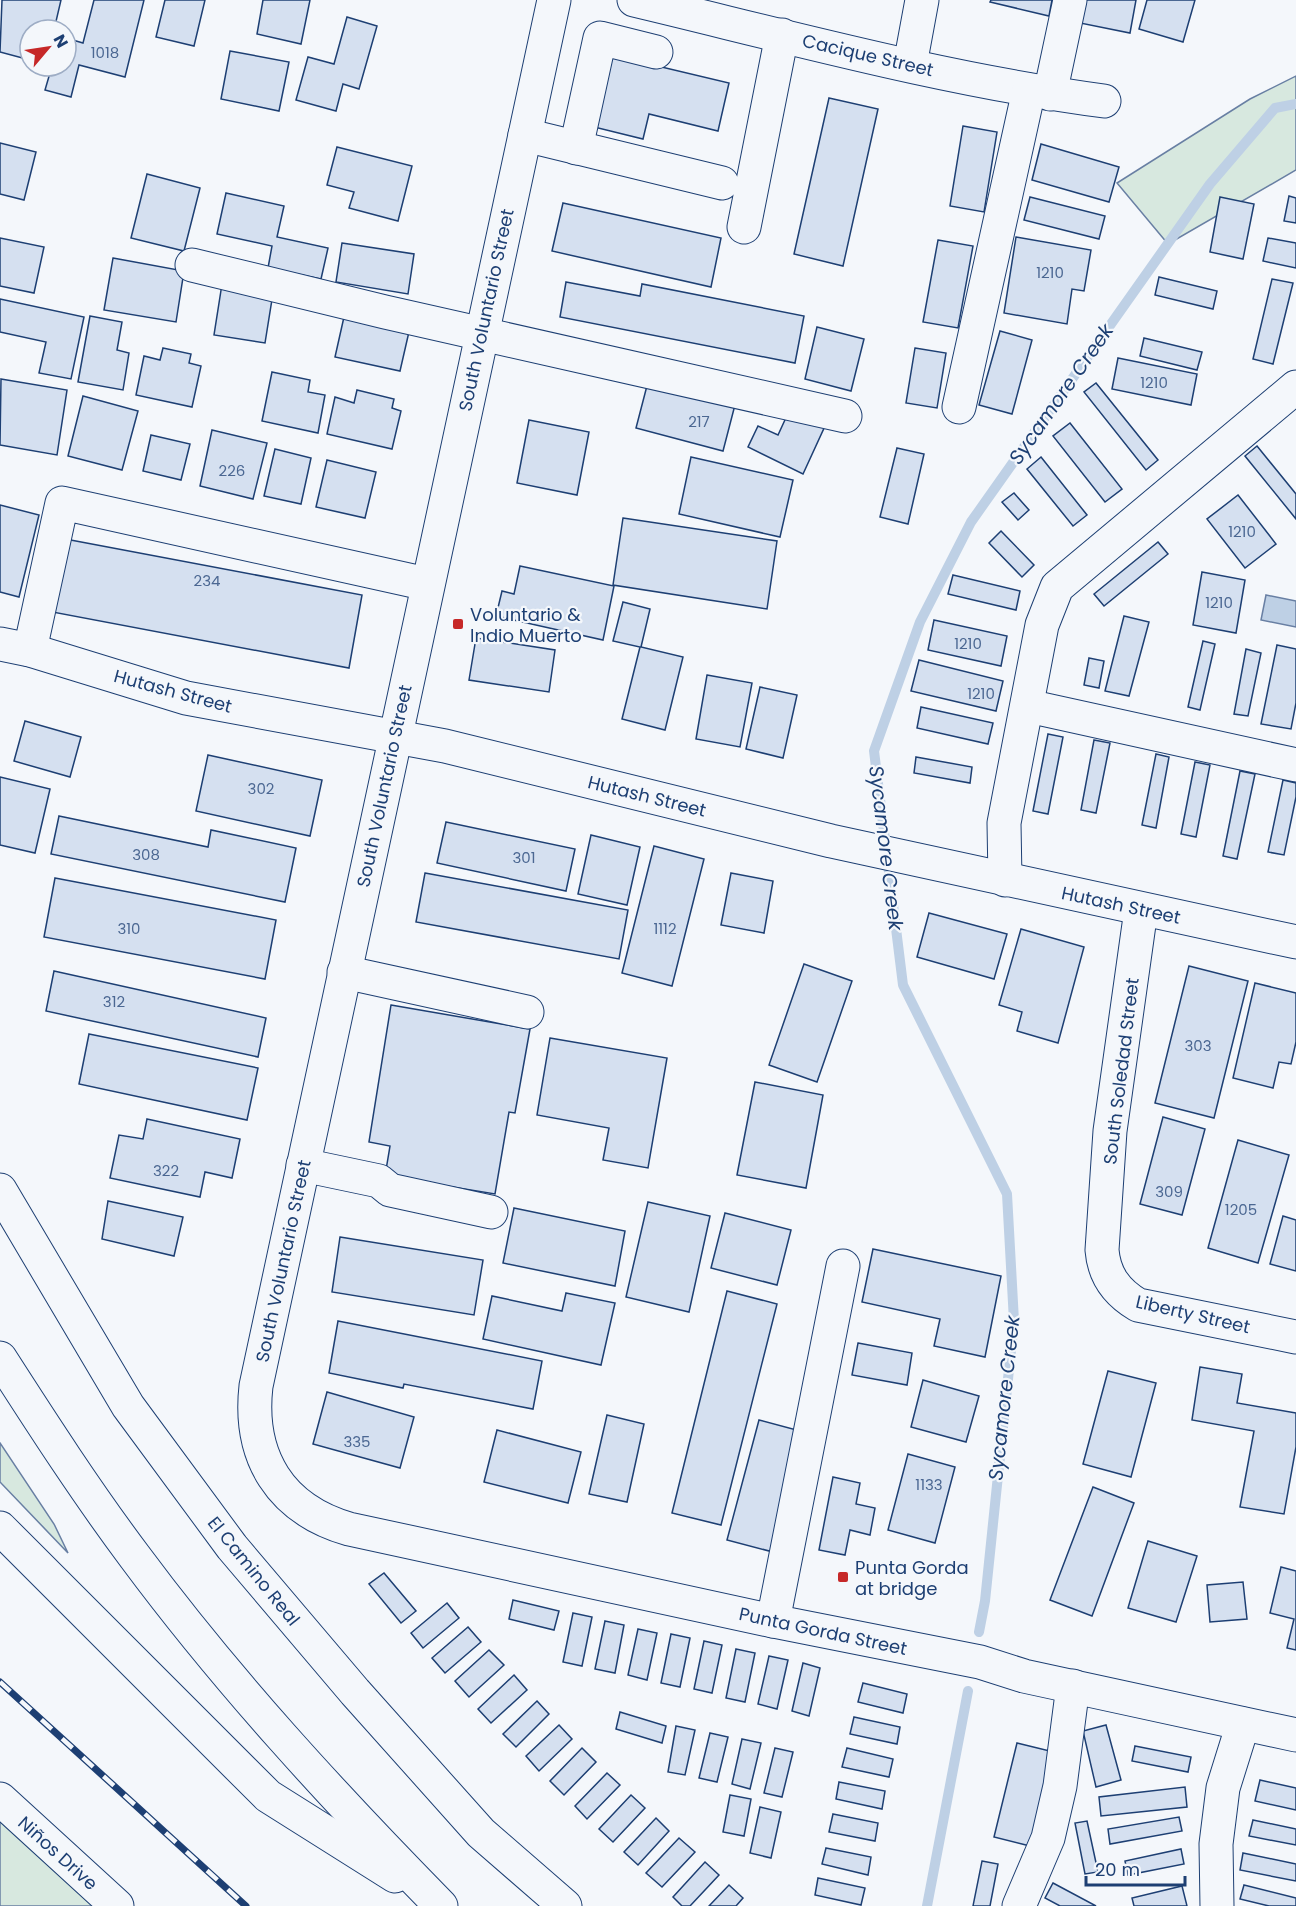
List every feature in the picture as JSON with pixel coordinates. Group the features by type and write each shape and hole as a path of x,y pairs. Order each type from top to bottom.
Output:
{"main road":[{"name":"South Voluntario Street","path":"349,1529 314,1516 285,1493 264,1461 254,1424 256,1386 480,334 554,0"},
{"name":"Cacique Street","path":"634,0 910,65 1039,92 1104,101"},
{"path":"910,65 922,0"},
{"path":"959,407 1039,92 1070,0"},
{"path":"744,227 782,35"},
{"path":"576,148 600,38 656,52"},
{"path":"525,135 723,183"},
{"path":"192,265 480,334 845,416"},
{"path":"1005,880 1004,823 1042,625 1057,587 1296,387"},
{"path":"15,647 62,503 427,584"},
{"name":"Hutash Street","path":"15,647 186,698 457,749 831,841 1296,942"},
{"path":"1028,706 1296,765"},
{"name":"South Soledad Street","path":"1104,1269 1102,1250 1110,1131 1142,910"},
{"path":"344,972 527,1012"},
{"path":"303,1165 380,1181 390,1190 491,1212"},
{"name":"El Camino Real","path":"0,1190 128,1406 232,1547 355,1692 482,1833 565,1906"},
{"path":"773,1621 843,1266"},
{"name":"Liberty Street","path":"1104,1269 1121,1295 1138,1305 1296,1337"},
{"path":"0,1358 48,1433 136,1558 245,1695 346,1808 441,1906"},
{"path":"0,1528 268,1796 441,1906"},
{"name":"Punta Gorda Street","path":"349,1529 773,1621 980,1662 1073,1686 1296,1735"},
{"path":"1019,1906 1048,1838 1060,1786 1073,1686"},
{"path":"1217,1906 1216,1844 1223,1788 1243,1724"},
{"name":"Niños Drive","path":"0,1799 117,1906"}],"shaded area":[{"path":"1296,76 1296,170 1168,244 1117,183 1250,99"},
{"path":"0,1443 54,1524 68,1553 0,1482"},
{"path":"0,1799 117,1906 0,1906"}],"water":[{"path":"1266,595 1296,601 1296,627 1261,620"}],"building":[{"path":"2,0 61,0 57,18 18,18 18,57 0,52"},
{"path":"94,0 144,0 125,77 79,65 78,69 78,42 83,43"},
{"path":"165,0 205,0 194,46 156,37"},
{"path":"263,0 310,0 301,44 257,34"},
{"path":"991,0 1052,0 1049,16 990,2"},
{"path":"1084,0 1136,0 1130,33 1080,23"},
{"path":"1147,0 1195,0 1183,42 1139,29"},
{"path":"347,17 377,26 359,89 343,84 336,111 296,100 308,57 334,64"},
{"path":"230,51 289,62 279,111 221,99"},
{"path":"607,54 729,83 718,131 649,114 643,139 590,126"},
{"path":"48,78 76,78 71,97 45,90"},
{"path":"829,98 878,109 843,266 794,254"},
{"path":"963,126 997,132 984,212 950,206"},
{"path":"0,143 36,152 24,200 0,194"},
{"path":"1041,144 1119,167 1109,202 1032,180"},
{"path":"337,147 412,166 398,221 349,208 354,192 327,185"},
{"path":"147,174 200,188 184,251 131,238"},
{"path":"226,193 284,206 277,237 328,248 321,279 268,268 272,246 217,234"},
{"path":"1289,196 1296,198 1296,223 1284,221"},
{"path":"1030,197 1105,216 1099,239 1024,220"},
{"path":"1220,197 1254,204 1243,259 1210,252"},
{"path":"563,203 721,238 711,287 552,251"},
{"path":"1016,237 1091,250 1084,291 1072,289 1067,324 1004,313"},
{"path":"0,238 44,247 34,293 0,286"},
{"path":"1268,238 1296,243 1296,268 1263,261"},
{"path":"938,240 973,246 958,328 923,322"},
{"path":"342,243 414,254 408,294 336,282"},
{"path":"113,258 184,271 176,322 104,310"},
{"path":"1159,277 1217,291 1213,309 1155,295"},
{"path":"1272,279 1293,283 1273,364 1253,359"},
{"path":"566,282 640,296 642,284 804,316 795,363 560,317"},
{"path":"222,284 273,293 265,343 214,335"},
{"path":"0,299 84,317 71,379 39,373 46,342 0,332"},
{"path":"346,308 411,323 400,371 335,357"},
{"path":"90,316 122,322 117,350 129,353 123,390 78,382"},
{"path":"817,327 864,339 851,391 805,379"},
{"path":"1000,331 1032,340 1012,414 979,405"},
{"path":"1144,338 1202,352 1197,370 1140,356"},
{"path":"163,348 191,354 189,363 201,366 192,407 136,395 144,356 160,360"},
{"path":"915,348 946,353 937,408 906,403"},
{"path":"1118,358 1197,374 1191,405 1112,389"},
{"path":"272,372 310,380 308,392 325,395 318,433 262,421"},
{"path":"649,378 736,401 723,451 636,428"},
{"path":"1,379 67,390 57,455 0,445"},
{"path":"1096,383 1158,460 1146,470 1084,392"},
{"path":"357,390 394,399 392,408 401,411 392,449 327,434 335,397 354,403"},
{"path":"83,396 138,411 122,470 68,456"},
{"path":"790,409 825,426 803,474 748,447 758,426 778,435"},
{"path":"529,420 589,432 577,495 517,483"},
{"path":"1070,423 1122,489 1105,502 1053,436"},
{"path":"212,430 267,443 253,499 200,486"},
{"path":"151,435 190,444 181,480 143,471"},
{"path":"1257,446 1296,494 1296,519 1245,456"},
{"path":"897,448 924,454 908,524 880,517"},
{"path":"275,449 311,458 301,504 264,496"},
{"path":"691,457 793,480 780,537 679,514"},
{"path":"1041,457 1087,515 1073,526 1027,469"},
{"path":"327,460 376,472 365,518 316,507"},
{"path":"1014,493 1029,510 1018,520 1002,502"},
{"path":"1238,495 1276,544 1245,568 1207,519"},
{"path":"0,505 39,515 19,597 0,592"},
{"path":"623,518 777,541 767,609 613,585"},
{"path":"1001,531 1034,565 1022,577 989,543"},
{"path":"60,538 362,595 349,668 47,611"},
{"path":"1158,542 1168,554 1104,606 1094,594"},
{"path":"520,566 614,586 603,640 496,616 502,591 514,594"},
{"path":"1202,572 1245,580 1236,633 1193,625"},
{"path":"953,575 1020,591 1016,610 948,594"},
{"path":"623,602 650,609 641,647 683,657 665,730 622,719 640,647 613,641"},
{"path":"1124,616 1149,622 1129,696 1105,691"},
{"path":"934,620 1007,636 1001,666 928,650"},
{"path":"476,638 555,650 549,692 469,680"},
{"path":"1203,641 1215,644 1200,710 1188,707"},
{"path":"1277,645 1296,649 1296,703 1291,729 1261,724"},
{"path":"1246,649 1261,653 1248,716 1234,714"},
{"path":"1089,658 1104,661 1099,688 1084,685"},
{"path":"919,660 1003,681 996,711 911,691"},
{"path":"707,675 752,683 740,747 696,739"},
{"path":"760,687 797,695 783,758 746,749"},
{"path":"921,707 993,723 988,744 917,728"},
{"path":"25,721 81,737 70,777 14,761"},
{"path":"1048,734 1063,737 1048,814 1033,811"},
{"path":"1094,740 1110,743 1096,813 1081,810"},
{"path":"1156,754 1169,757 1156,828 1142,825"},
{"path":"208,755 322,780 310,836 196,811"},
{"path":"916,757 972,767 970,783 914,773"},
{"path":"1195,762 1210,765 1196,837 1181,834"},
{"path":"1240,771 1255,774 1237,859 1223,856"},
{"path":"0,777 50,789 35,853 0,845"},
{"path":"1283,780 1296,783 1296,797 1284,855 1268,852"},
{"path":"59,816 208,847 211,830 296,848 285,902 51,854"},
{"path":"446,822 575,849 566,891 437,863"},
{"path":"591,835 640,847 627,905 578,894"},
{"path":"654,846 704,859 672,986 622,973"},
{"path":"425,873 628,910 619,959 416,922"},
{"path":"731,873 773,881 764,933 721,925"},
{"path":"55,878 276,920 265,979 44,937"},
{"path":"929,913 1007,934 994,979 917,957"},
{"path":"1021,929 1084,947 1058,1043 1017,1031 1022,1012 999,1005"},
{"path":"804,964 852,981 817,1082 769,1065"},
{"path":"1189,966 1248,981 1214,1118 1155,1103"},
{"path":"54,971 266,1018 258,1057 46,1011"},
{"path":"1255,983 1296,993 1296,1042 1291,1064 1279,1062 1273,1088 1233,1078"},
{"path":"391,1005 530,1029 515,1113 509,1112 495,1194 385,1176 390,1146 369,1142"},
{"path":"89,1034 258,1068 247,1120 79,1084"},
{"path":"550,1038 667,1058 648,1168 603,1160 609,1128 537,1115"},
{"path":"755,1082 823,1095 806,1188 737,1175"},
{"path":"1163,1117 1205,1129 1182,1215 1140,1204"},
{"path":"147,1119 240,1139 232,1178 205,1172 200,1197 110,1178 119,1135 143,1139"},
{"path":"1238,1140 1289,1155 1258,1263 1208,1248"},
{"path":"108,1201 183,1217 174,1256 102,1239"},
{"path":"648,1202 710,1216 689,1312 626,1297"},
{"path":"514,1208 625,1231 615,1286 503,1263"},
{"path":"725,1213 791,1230 777,1285 711,1268"},
{"path":"1283,1216 1296,1220 1296,1271 1270,1264"},
{"path":"340,1237 483,1260 474,1315 332,1292"},
{"path":"873,1249 1001,1276 985,1357 934,1346 940,1319 862,1302"},
{"path":"727,1291 777,1304 721,1525 672,1513"},
{"path":"566,1293 615,1303 601,1365 483,1339 492,1296 562,1311"},
{"path":"338,1321 542,1361 533,1409 404,1384 403,1388 329,1373"},
{"path":"858,1343 912,1353 907,1385 852,1375"},
{"path":"1200,1367 1242,1374 1237,1403 1296,1413 1296,1447 1284,1514 1240,1507 1254,1431 1192,1420"},
{"path":"1108,1371 1156,1383 1131,1477 1083,1464"},
{"path":"923,1380 979,1396 966,1442 911,1427"},
{"path":"327,1392 414,1417 400,1468 313,1444"},
{"path":"607,1415 644,1424 627,1502 589,1494"},
{"path":"759,1420 804,1432 773,1552 727,1540"},
{"path":"497,1430 581,1452 568,1503 484,1482"},
{"path":"908,1454 955,1467 935,1543 888,1530"},
{"path":"833,1477 860,1483 856,1504 875,1508 870,1535 850,1530 845,1555 819,1550"},
{"path":"1093,1487 1134,1503 1092,1616 1050,1600"},
{"path":"1148,1541 1197,1556 1176,1622 1128,1608"},
{"path":"1281,1567 1296,1571 1296,1650 1287,1648 1294,1619 1270,1613"},
{"path":"384,1573 416,1611 401,1623 369,1584"},
{"path":"1243,1582 1247,1619 1210,1622 1207,1585"},
{"path":"513,1600 559,1611 554,1630 509,1619"},
{"path":"447,1603 459,1618 423,1648 411,1633"},
{"path":"573,1613 592,1617 582,1666 563,1662"},
{"path":"605,1621 624,1625 615,1673 595,1669"},
{"path":"468,1627 481,1642 445,1673 432,1658"},
{"path":"638,1629 657,1633 647,1680 628,1675"},
{"path":"671,1634 690,1638 680,1687 661,1683"},
{"path":"704,1641 722,1645 712,1693 694,1689"},
{"path":"736,1649 755,1653 745,1702 726,1698"},
{"path":"489,1650 504,1665 469,1697 455,1681"},
{"path":"769,1656 788,1660 777,1709 758,1704"},
{"path":"803,1663 820,1668 809,1716 792,1711"},
{"path":"514,1675 527,1690 491,1723 478,1709"},
{"path":"863,1683 907,1694 903,1713 858,1702"},
{"path":"537,1701 549,1714 516,1747 503,1734"},
{"path":"620,1712 666,1726 662,1743 616,1729"},
{"path":"854,1717 900,1727 897,1744 850,1734"},
{"path":"559,1725 572,1739 539,1771 526,1756"},
{"path":"1106,1725 1121,1780 1096,1787 1083,1731"},
{"path":"676,1726 695,1730 685,1775 668,1772"},
{"path":"710,1733 728,1737 717,1782 699,1778"},
{"path":"742,1739 761,1743 750,1789 732,1784"},
{"path":"1017,1743 1058,1753 1034,1847 994,1837"},
{"path":"1135,1746 1191,1757 1188,1772 1132,1761"},
{"path":"582,1748 596,1762 564,1795 550,1781"},
{"path":"775,1748 793,1752 782,1797 764,1793"},
{"path":"847,1748 893,1759 889,1777 842,1767"},
{"path":"607,1773 620,1785 587,1819 575,1806"},
{"path":"1260,1780 1296,1788 1296,1810 1255,1801"},
{"path":"839,1782 885,1791 882,1809 836,1799"},
{"path":"1185,1787 1187,1807 1101,1816 1099,1797"},
{"path":"631,1795 645,1808 613,1842 599,1829"},
{"path":"730,1795 751,1799 744,1836 723,1832"},
{"path":"760,1807 781,1812 771,1858 750,1853"},
{"path":"833,1814 878,1823 875,1841 829,1832"},
{"path":"1179,1817 1182,1831 1110,1844 1108,1829"},
{"path":"656,1818 669,1831 638,1865 624,1852"},
{"path":"1253,1820 1296,1829 1296,1845 1249,1836"},
{"path":"1087,1821 1098,1872 1085,1874 1075,1823"},
{"path":"679,1838 695,1852 662,1887 646,1873"},
{"path":"826,1848 871,1857 868,1875 822,1864"},
{"path":"1181,1849 1184,1864 1128,1875 1125,1861"},
{"path":"1243,1853 1296,1864 1296,1881 1240,1870"},
{"path":"982,1861 998,1864 990,1906 973,1906"},
{"path":"705,1862 719,1875 690,1906 682,1906 673,1897"},
{"path":"818,1878 865,1888 861,1905 815,1895"},
{"path":"1053,1883 1096,1906 1060,1906 1045,1898"},
{"path":"729,1885 743,1898 736,1906 709,1906"},
{"path":"1244,1885 1296,1898 1296,1906 1269,1906 1240,1899"},
{"path":"1182,1886 1187,1906 1134,1906 1132,1898"}],"waterway":[{"name":"Sycamore Creek","path":"979,1632 985,1601 1014,1321 1007,1194 903,985 874,751 920,622 971,522 1210,184 1275,108 1296,104"},
{"name":"Sycamore Creek","path":"927,1906 968,1691"}],"railway":[{"path":"0,1682 246,1906"}],"place":[{"name":"Voluntario & Indio Muerto","path":"458,624"},
{"name":"Punta Gorda at bridge","path":"843,1577"}]}
